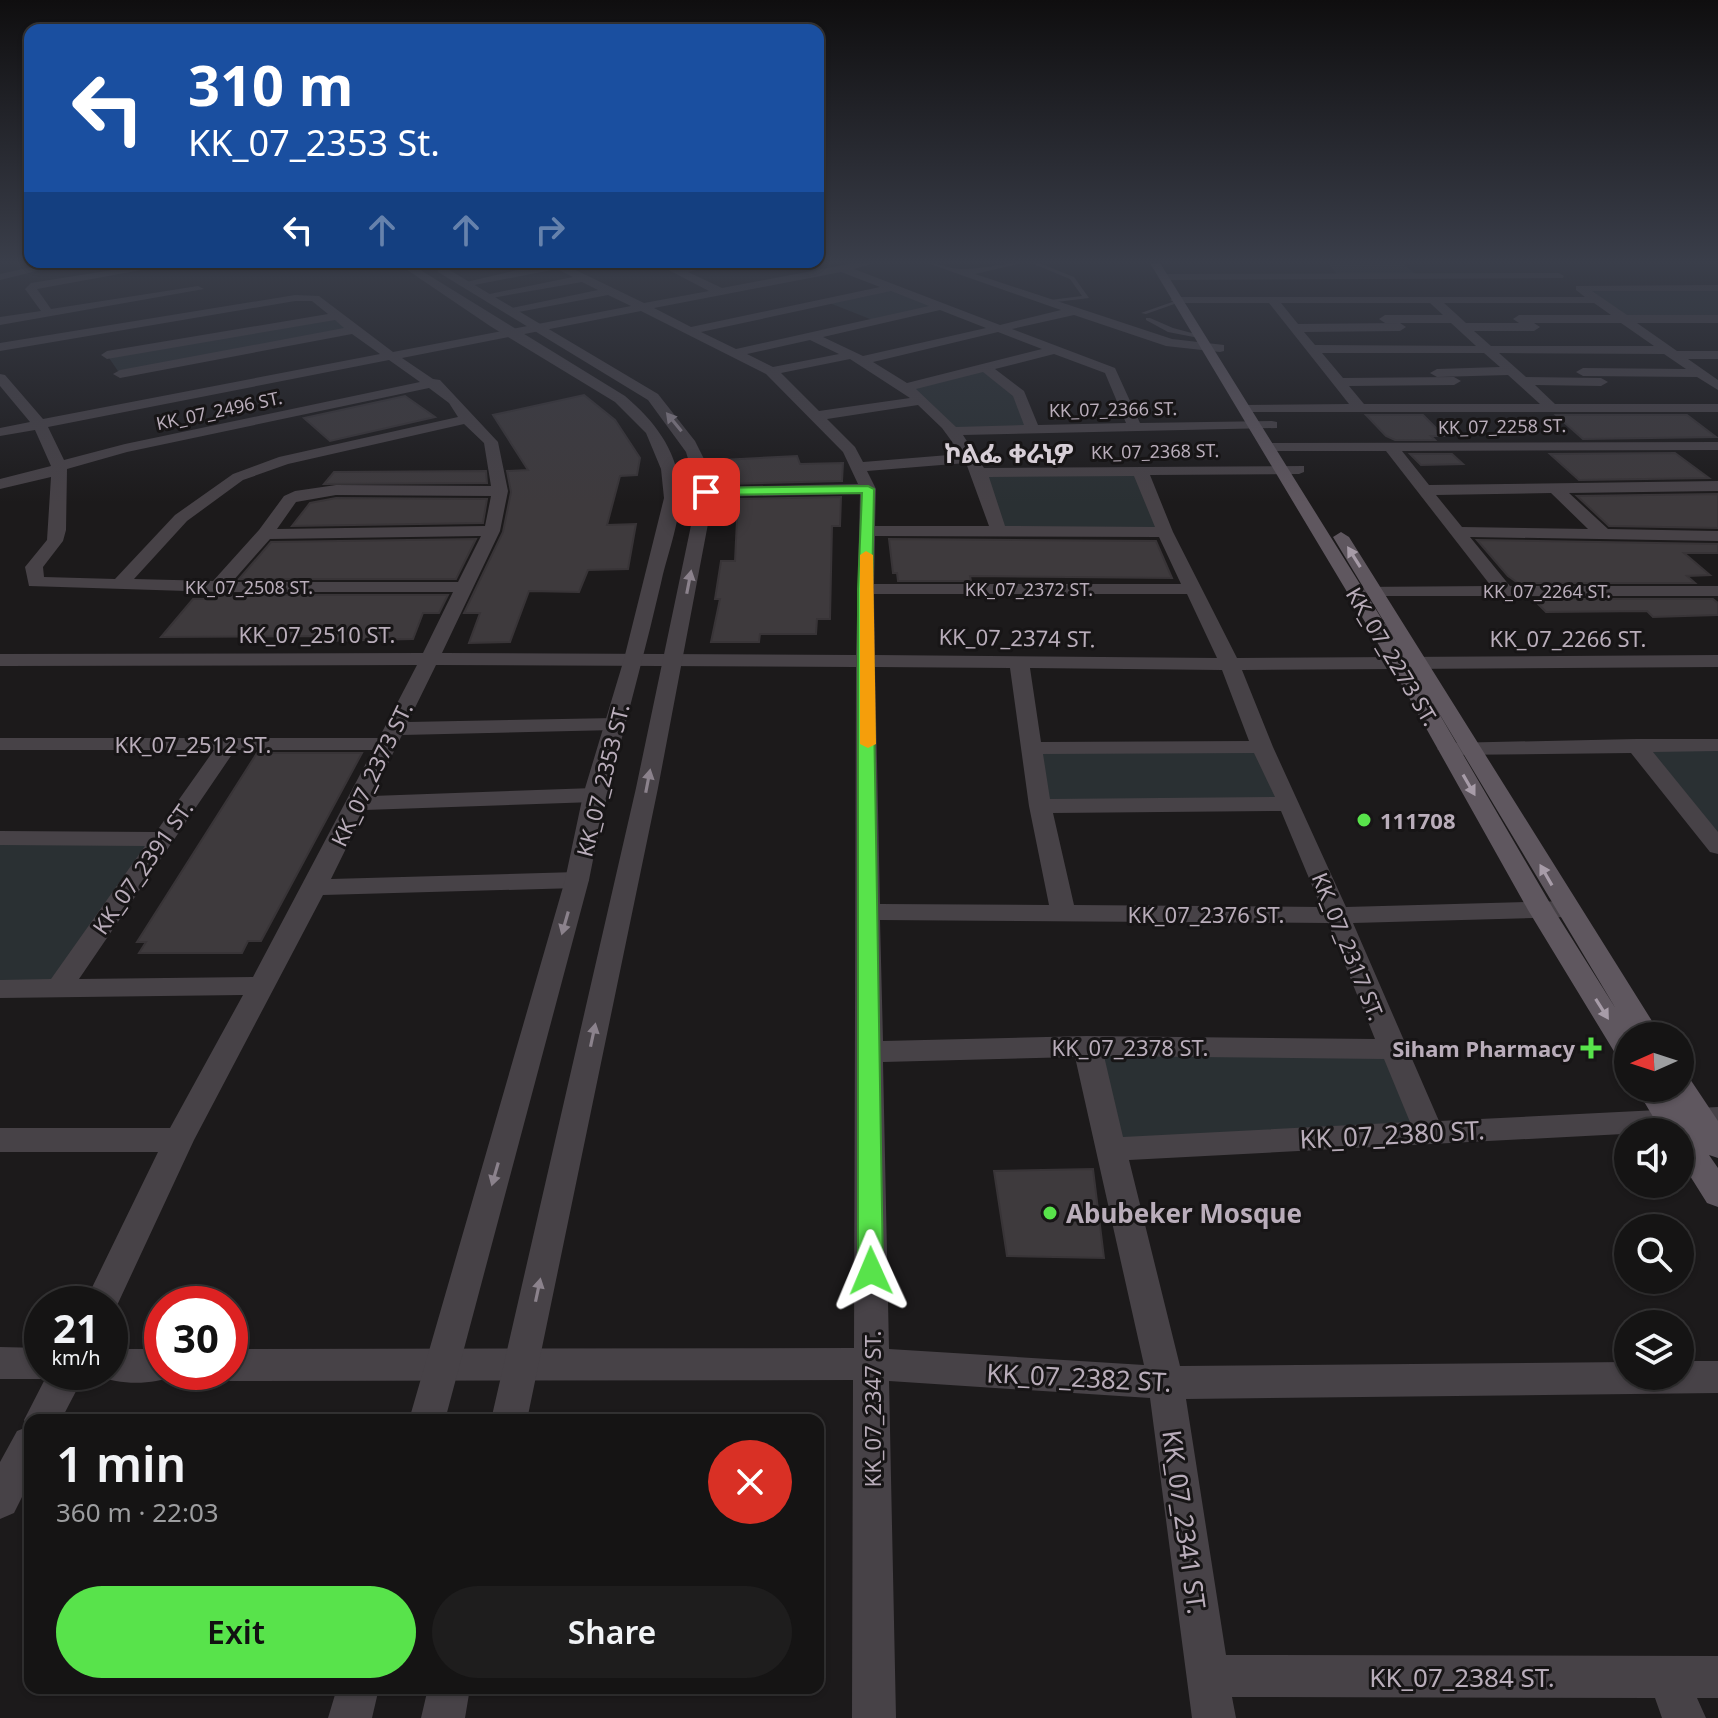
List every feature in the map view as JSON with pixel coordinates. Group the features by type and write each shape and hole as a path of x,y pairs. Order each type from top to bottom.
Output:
{"main road":[{"name":"KK_07_2273 ST.","path":"1209,344 1258,416 1408,662 1472,749 1614,1024"},
{"name":"KK_07_2273 ST.","path":"1408,662 1448,749 1554,910 1637,1022"},
{"path":"1665,1102 1682,1118"},
{"path":"1694,1129 1718,1146"},
{"path":"1694,1137 1718,1194"}],"street":[{"path":"0,347 20,343"},
{"path":"93,343 152,405"},
{"path":"107,355 177,343"},
{"path":"120,374 284,343"},
{"name":"KK_07_2373 ST.","path":"110,1286 179,1140 315,887 492,531 500,491 491,442 435,383 375,343"},
{"path":"0,432 152,405 453,343"},
{"name":"KK_07_2353 ST.","path":"428,1414 577,880 594,795 634,659 672,498 669,467 648,425 613,394 528,343"},
{"name":"KK_07_2353 ST.","path":"510,1414 674,659 706,492 699,461 692,447 677,423 653,397 565,343"},
{"name":"KK_07_2347 ST.","path":"713,343 771,371 850,450 868,489 865,589 870,912 874,1718"},
{"path":"734,353 775,343"},
{"path":"827,343 908,387 955,431 979,473 998,529"},
{"path":"771,371 858,358 925,343"},
{"path":"1038,343 1110,371 1135,428"},
{"path":"1177,343 1209,344"},
{"path":"1308,343 1360,408"},
{"path":"1418,343 1424,348"},
{"path":"1482,343 1550,406"},
{"path":"1589,343 1597,349"},
{"path":"1660,343 1711,379"},
{"path":"1378,348 1406,377"},
{"path":"1313,349 1597,349 1718,355"},
{"path":"1552,349 1588,377 1635,382"},
{"path":"908,387 1055,350"},
{"path":"987,369 1019,394 1032,428"},
{"path":"1340,382 1512,371"},
{"path":"1523,381 1623,372 1711,379"},
{"path":"1623,372 1669,407"},
{"path":"1449,377 1478,407"},
{"path":"0,378 7,396 40,425 59,469"},
{"name":"KK_07_2496 ST.","path":"0,484 125,448 435,383"},
{"path":"817,416 922,400"},
{"path":"1532,406 1576,446"},
{"name":"KK_07_2366 ST.","path":"955,431 1135,428 1360,408 1718,408"},
{"path":"120,584 181,518 238,477 284,460 467,419"},
{"path":"1390,446 1504,591"},
{"path":"1700,446 1718,461"},
{"name":"KK_07_2258 ST.","path":"1277,447 1718,446"},
{"path":"858,467 970,458"},
{"name":"KK_07_2508 ST.","path":"59,469 58,530 55,541 34,567 35,582 218,587 463,587"},
{"name":"KK_07_2368 ST.","path":"979,473 1291,469"},
{"name":"KK_07_2317 ST.","path":"1140,471 1165,532 1230,664 1262,747 1290,804 1429,1132"},
{"path":"1425,490 1718,486"},
{"path":"1554,487 1603,534"},
{"path":"706,492 868,489"},
{"path":"218,587 265,534 290,499 301,494 336,490 500,491"},
{"path":"867,531 998,529 1165,532"},
{"path":"265,534 492,531"},
{"path":"1460,532 1718,536"},
{"name":"KK_07_2372 ST.","path":"865,589 1193,589"},
{"name":"KK_07_2264 ST.","path":"1366,592 1718,591"},
{"name":"KK_07_2510 ST.","path":"0,660 634,659"},
{"name":"KK_07_2374 ST.","path":"634,659 1230,664 1408,662"},
{"path":"1019,661 1040,806 1063,913"},
{"name":"KK_07_2266 ST.","path":"1408,662 1718,661"},
{"name":"KK_07_2512 ST.","path":"0,744 229,744 615,724"},
{"name":"KK_07_2391 ST.","path":"57,990 229,744"},
{"path":"1636,745 1718,847"},
{"path":"1448,749 1718,745"},
{"path":"1033,748 1262,747"},
{"path":"356,803 594,795"},
{"path":"1040,806 1290,804"},
{"path":"0,838 161,839"},
{"path":"315,887 577,880"},
{"name":"KK_07_2376 ST.","path":"870,912 1337,915 1554,910"},
{"path":"0,989 261,986"},
{"name":"KK_07_2378 ST.","path":"869,1052 1087,1046 1392,1049"},
{"name":"KK_07_2341 ST.","path":"1087,1046 1166,1383 1214,1718"},
{"name":"KK_07_2380 ST.","path":"1113,1149 1429,1132 1614,1127"},
{"path":"0,1140 179,1140"},
{"path":"0,1363 24,1364"},
{"name":"KK_07_2382 ST.","path":"248,1365 872,1364 1166,1383 1718,1377"},
{"path":"45,1414 58,1390"},
{"path":"0,1500 24,1454"},
{"name":"KK_07_2384 ST.","path":"1206,1676 1718,1677"},
{"path":"1668,1678 1684,1718"},
{"path":"350,1718 356,1694"},
{"path":"443,1718 448,1694"}],"shaded area":[{"path":"177,343 284,343 120,374 107,355"},
{"path":"987,369 1023,394 1032,428 955,431 908,387"},
{"path":"1140,471 1165,532 998,529 979,473"},
{"path":"1636,745 1718,745 1718,847"},
{"path":"1262,747 1290,804 1040,806 1033,748"},
{"path":"0,838 161,839 57,990 0,989"},
{"path":"1087,1046 1392,1049 1429,1132 1113,1149"}],"building":[{"path":"584,395 615,420 640,458 637,475 620,476 607,525 636,524 628,569 588,570 579,592 529,591 510,642 469,643 480,613 464,613 503,532 511,492 507,471 528,470 493,415"},
{"path":"405,396 435,417 330,441 304,418"},
{"path":"1366,415 1423,415 1444,436 1431,436 1435,440 1395,440 1386,436"},
{"path":"1556,415 1687,415 1716,437 1583,439"},
{"path":"1675,453 1709,478 1579,480 1550,454"},
{"path":"1410,454 1452,454 1463,464 1421,465"},
{"path":"797,456 800,464 843,463 842,481 729,484 722,460"},
{"path":"486,471 487,483 324,484 334,472"},
{"path":"1718,494 1718,528 1609,526 1577,496"},
{"path":"841,497 840,526 832,526 830,619 817,619 816,634 760,634 759,642 711,642 720,599 715,599 721,561 735,561 738,499"},
{"path":"336,498 487,499 483,523 292,526 310,503"},
{"path":"476,539 456,579 239,579 271,542"},
{"path":"889,539 1156,541 1172,578 970,576 971,581 898,581 897,573 893,573"},
{"path":"1477,540 1718,544 1718,553 1684,553 1710,575 1687,576 1695,583 1518,583 1508,576"},
{"path":"218,595 448,595 439,613 423,613 413,639 322,641 325,636 161,637 193,599 214,599"},
{"path":"1533,599 1713,599 1718,603 1718,615 1653,617 1647,611 1546,612"},
{"path":"257,753 362,753 261,941 248,941 242,953 139,953 146,942 137,942"},
{"name":"Abubeker Mosque","path":"1093,1169 1104,1258 1007,1256 994,1171"}],"slow traffic":[{"path":"866,555 868,744"}],"place":[{"name":"111708","path":"1364,820"},
{"name":"Siham Pharmacy","path":"1591,1048"},
{"name":"Abubeker Mosque","path":"1050,1213"}],"district":[{"name":"ኮልፌ ቀራኒዎ","path":"1009,453"}],"route":[{"path":"706,492 868,489 865,589 871,1271"}]}
